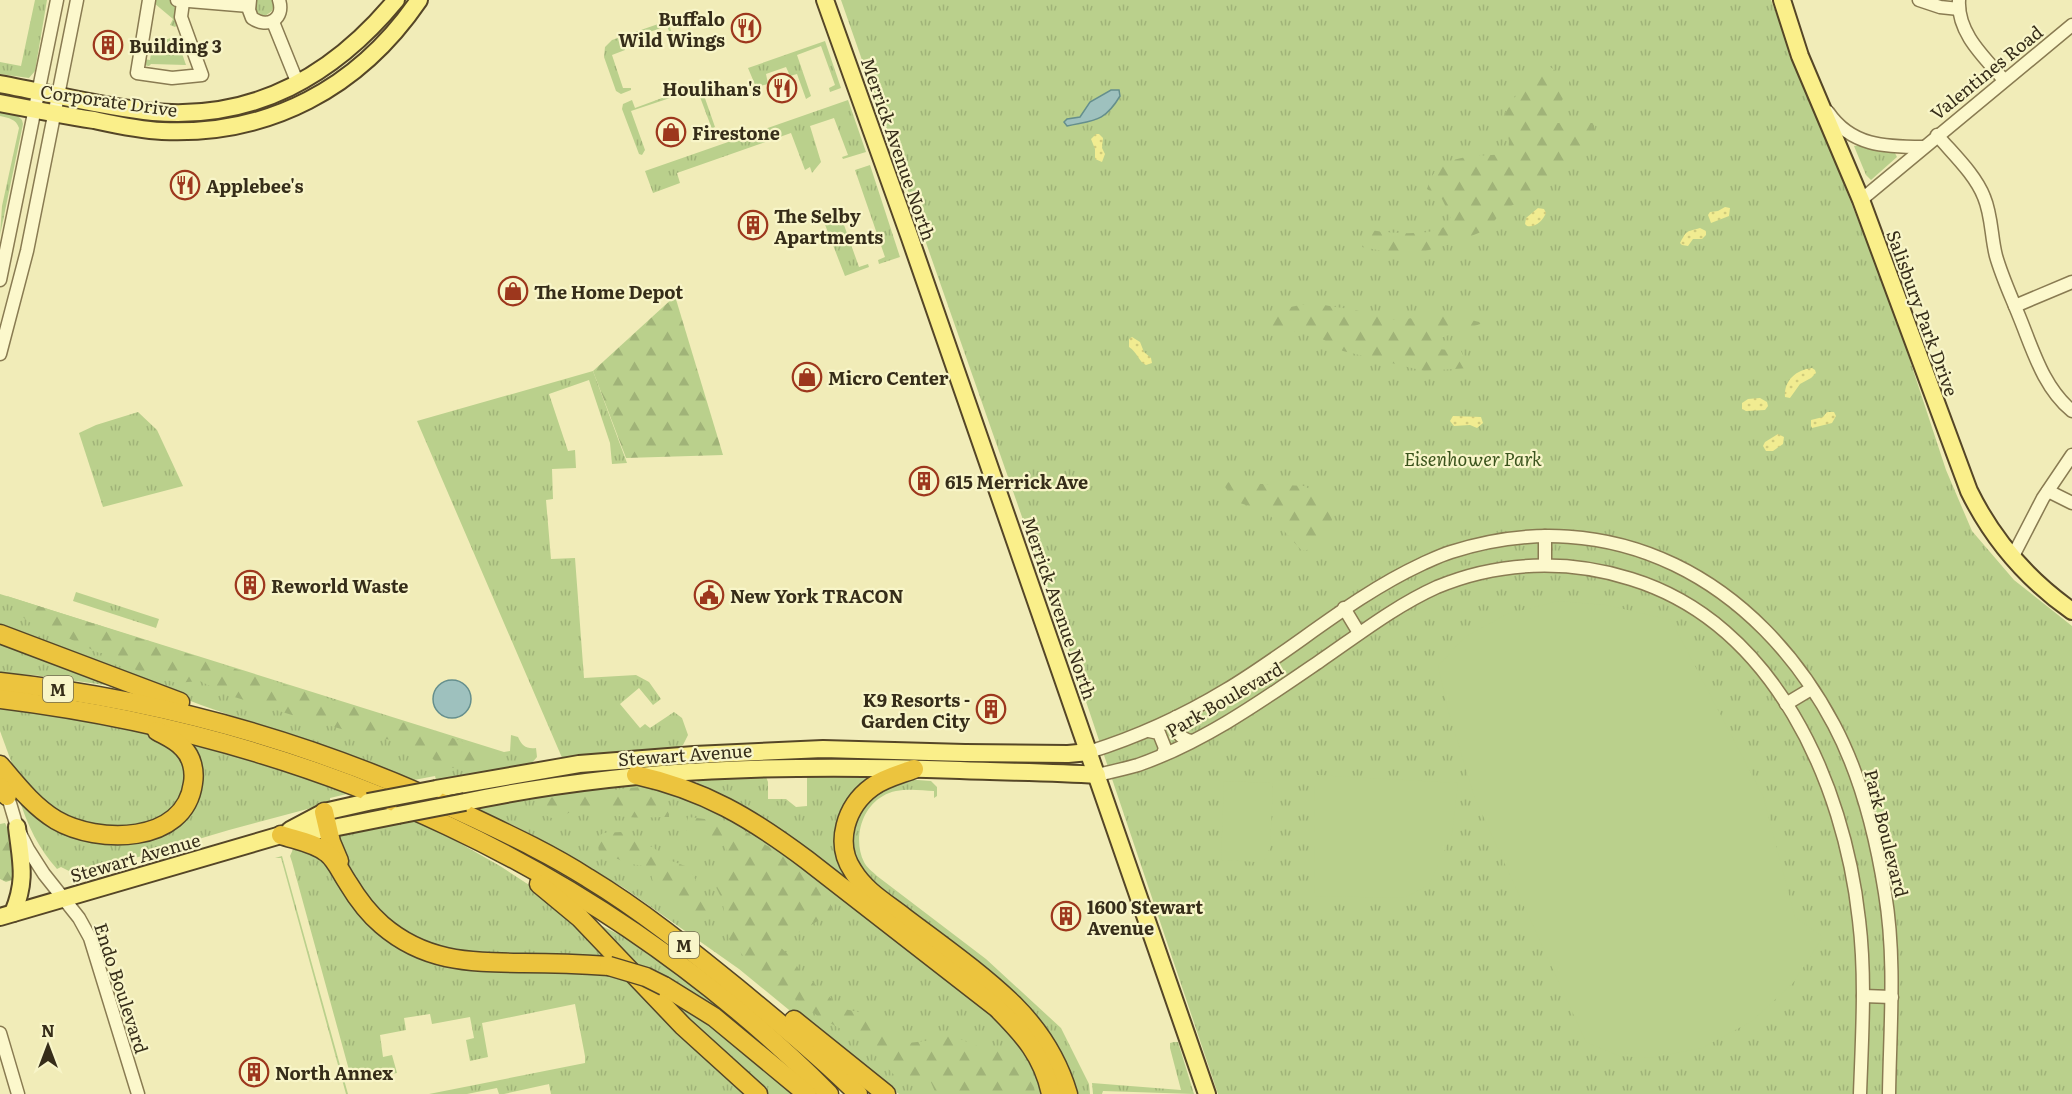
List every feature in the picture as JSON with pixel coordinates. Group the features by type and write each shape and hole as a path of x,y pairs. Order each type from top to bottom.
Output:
{"highway":[{"path":"0,634 181,703 223,723"},
{"name":"M","path":"0,682 98,695 223,723 316,751 434,798 544,852 635,908 692,951 798,1039 858,1094"},
{"name":"M","path":"0,699 139,722 225,742 341,780 432,818 500,852 596,908 671,959 762,1032 829,1094"},
{"path":"0,765 33,803 64,825 102,835 125,835 146,831 165,823 180,811 191,791 193,771 189,757 180,745 139,722"},
{"path":"914,769 873,786 854,806 845,826 844,844 852,870 871,892 985,980 1019,1010 1036,1029 1051,1052 1068,1094"},
{"path":"636,775 668,782 733,809 766,829 807,860 997,1008 1019,1029 1031,1045 1047,1075 1051,1094"},
{"path":"326,821 347,882"},
{"path":"281,835 326,852 334,860 359,900 383,926 414,947 433,955 464,962 609,966 646,977 714,1017 807,1094"},
{"path":"500,852 580,918 675,1018 758,1094"},
{"path":"692,951 746,984 886,1094"}],"main road":[{"name":"Corporate Drive","path":"0,84 142,111 211,110 241,104 276,94 318,72 357,42 396,0"},
{"name":"Corporate Drive","path":"0,103 160,131 238,126 261,120 306,102 348,76 381,47 419,0"},
{"name":"Merrick Avenue North","path":"825,0 910,238 1206,1094"},
{"name":"Salisbury Park Drive","path":"1782,0 1800,56 1860,200 1969,491 1991,530 2012,558 2044,590 2072,611"},
{"name":"Stewart Avenue","path":"7,915 326,821 368,802 579,764 701,760 823,749 976,753 1068,754 1089,752"},
{"path":"806,766 823,749"},
{"path":"863,750 877,768"},
{"name":"Stewart Avenue","path":"326,821 398,815 524,789 636,775 701,760 1097,776"},
{"path":"7,915 20,895 23,880 17,827"}],"street":[{"path":"0,280 57,0"},
{"path":"0,354 27,251 77,0"},
{"path":"149,0 137,73 172,78 202,75 181,17 180,1 249,3 250,15 262,24 273,22 280,14 279,0"},
{"path":"1919,0 1940,7 1959,4 1961,21 1968,36 2004,80"},
{"path":"273,22 298,84"},
{"name":"Valentines Road","path":"1860,200 2072,25"},
{"path":"1818,98 1833,120 1845,131 1866,141 1887,147 1923,147"},
{"path":"1937,135 1982,192 1990,216 1996,256 2015,306 2044,376 2055,394 2072,411"},
{"path":"8,246 27,251"},
{"path":"2015,306 2072,282"},
{"path":"2012,558 2048,491 2072,455"},
{"path":"2048,491 2072,503"},
{"path":"1545,536 1545,565"},
{"name":"Park Boulevard","path":"1089,752 1149,730 1227,689 1344,608 1394,577 1449,552 1498,540 1545,536 1601,541 1662,559 1695,575 1729,597 1776,641 1811,688 1833,725 1852,766 1867,810 1886,894 1892,997 1889,1094"},
{"name":"Park Boulevard","path":"1097,776 1138,765 1191,741 1271,694 1359,633 1437,588 1482,572 1545,565 1578,567 1609,572 1644,583 1676,598 1713,621 1738,643 1764,672 1807,740 1830,792 1843,836 1860,920 1863,996 1860,1094"},
{"path":"1344,608 1359,633"},
{"path":"1786,704 1811,688"},
{"path":"1176,717 1175,725 1178,732 1182,738 1191,741"},
{"path":"1149,730 1159,733 1165,748 1163,754"},
{"name":"Endo Boulevard","path":"0,771 4,792 17,827 38,866 65,898 90,938 138,1094"},
{"path":"1863,996 1892,997"},
{"path":"0,1033 18,1094"}],"green space":[{"path":"35,0 47,0 35,71 29,78 0,74 0,62 21,66"},
{"path":"154,0 171,0 176,6 175,14 178,24 175,27 170,25 173,19 154,3"},
{"path":"257,0 272,0 274,5 272,11 265,16 259,14 255,9"},
{"name":"Eisenhower Park","path":"841,0 1771,0 1892,306 1946,470 1972,531 2014,580 2072,626 2072,1094 1218,1094 1070,654"},
{"path":"664,22 669,24 671,31 667,26 623,41 625,50 612,55 623,88 631,88 621,94 616,91 604,57 605,47 612,40"},
{"path":"176,36 186,65 144,65 144,59 150,60 153,40 165,40"},
{"path":"825,41 841,88 830,92 829,88 835,85 821,46 797,55 811,96 806,99 797,74 790,76 786,67 766,74 768,84 756,87 748,68"},
{"path":"1550,67 1570,80 1560,106 1547,118 1556,123 1594,123 1594,138 1582,159 1535,194 1503,210 1488,229 1457,242 1408,256 1362,247 1370,230 1421,233 1440,229 1446,225 1451,217 1442,199 1427,189 1435,172 1442,165 1457,159 1508,154 1509,141 1504,115 1520,89"},
{"path":"700,84 715,127 712,129 697,89 631,111 645,150 642,155 639,154 622,109 623,104 632,100 635,108"},
{"path":"848,100 866,152 843,159 842,157 848,155 834,118 810,126 821,162 812,173 810,167 805,170 791,133 677,173 680,183 653,193 645,171"},
{"path":"0,112 17,115 23,124 0,235 2,206 19,128 14,121 0,116"},
{"path":"1860,145 1876,151 1895,153 1897,157 1871,180 1866,175 1854,146"},
{"path":"870,165 900,257 879,264 878,260 885,257 855,170"},
{"path":"824,222 844,225 859,267 868,264 869,267 845,276"},
{"path":"675,296 723,455 626,458 593,371"},
{"path":"1311,303 1396,320 1448,314 1483,323 1415,347 1461,351 1469,368 1424,371 1343,351 1312,333 1280,330 1269,324 1263,317 1280,309"},
{"path":"593,371 627,463 612,464 610,443 589,380 549,394 568,451 575,450 576,468 552,469 553,499 546,500 551,559 575,558 584,678 636,675 649,682 661,699 653,705 639,688 620,704 640,728 645,724 650,728 674,712 682,718 688,735 683,745 677,748 563,760 417,421"},
{"path":"138,412 157,430 183,486 103,507 79,433 96,425"},
{"path":"1222,482 1304,486 1331,501 1332,523 1321,547 1302,551 1267,512 1234,501"},
{"path":"76,592 159,619 156,628 73,601"},
{"path":"0,594 504,752 510,751 511,735 518,737 525,746 536,748 537,757 531,764 436,780 435,776 414,780 201,705 0,628"},
{"path":"7,596 474,745 482,749 484,754 477,763 472,765 442,768 427,753 407,741 373,738 228,695 200,681 176,683 136,670 115,653 99,653 64,636 39,629 17,613"},
{"path":"1558,601 1606,605 1671,620 1763,796 1795,917 1823,937 1793,983 1752,1021 1702,1048 1650,1058 1619,1056 1586,1042 1474,796 1448,710 1438,666 1465,637 1507,614"},
{"path":"0,636 119,687 33,675 0,673"},
{"path":"0,706 152,734 163,738 188,767 181,801 166,817 145,827 100,830 57,814 15,772 0,731"},
{"path":"191,744 242,755 351,793 330,798 330,803 88,872 87,868 71,872 61,867 57,869 34,836 19,798 115,839 185,809"},
{"path":"807,773 877,776 872,776 872,781 846,807 851,879 847,883 695,784 701,778 765,774 768,782 768,799 786,799 796,807 807,806"},
{"path":"1315,775 1458,783 1452,834 1429,885 1404,898 1314,896"},
{"path":"904,779 931,781 937,787 937,796 934,798 934,791 901,790 889,793 875,801 864,816 859,835 859,844 865,864 877,876 986,959 1061,1028 1089,1084 1090,1094 1074,1094 856,868 849,829 872,792"},
{"path":"1224,781 1273,783 1270,850 1268,850 1268,857 1264,860 1257,862 1221,860"},
{"path":"624,784 666,787 741,818 973,994 1035,1059 1045,1094 899,1094 838,1050 739,969 624,888 551,845 474,808"},
{"path":"639,787 651,792 669,810 669,817 619,816 593,806 578,809 554,819 538,809 539,799"},
{"path":"688,817 730,822 805,870 831,898 831,913 778,945 793,959 801,973 828,995 839,1008 869,1014 892,1033 900,1044 925,1041 948,1034 977,1046 1005,1049 1031,1060 1035,1094 936,1094 930,1080 899,1080 861,1040 819,1017 751,965 729,939 722,899 714,883 731,861 725,845 686,830"},
{"path":"392,820 394,825 419,820 500,866 543,894 606,958 536,956 507,952 508,956 485,956 417,941 378,914 345,867 336,835"},
{"path":"5,823 26,866 12,880 6,882 0,879 0,824"},
{"path":"621,832 632,836 641,845 653,847 666,859 688,867 707,899 708,914 697,921 673,902 660,891 652,880 651,867 631,864 599,852 597,838 603,833"},
{"path":"294,847 315,848 396,942 621,975 677,1032 745,1094 551,1094 549,1084 504,1094 499,1094 497,1088 467,1094 429,1094 585,1063 575,1004 482,1023 488,1057 470,1061 466,1040 474,1038 470,1017 432,1024 430,1014 404,1018 406,1030 380,1035 383,1057 392,1055 397,1073 352,1081 290,856"},
{"path":"282,856 348,1094 346,1094 281,858 275,858"},
{"path":"600,925 636,943 722,1007 715,1009 634,965 598,927"},
{"path":"662,990 685,1003 802,1094 768,1094 698,1030"},
{"path":"1178,1042 1194,1094 1103,1091 1102,1094 1093,1094 1092,1083 1181,1090 1170,1048 1170,1043"}],"sand":[{"path":"1096,134 1103,138 1102,148 1105,154 1102,162 1095,159 1095,149 1091,139"},
{"path":"1725,207 1730,208 1729,216 1711,223 1708,215 1710,212"},
{"path":"1538,208 1544,209 1545,216 1536,225 1527,226 1526,218"},
{"path":"1700,228 1706,231 1702,239 1693,239 1688,246 1680,243 1687,232"},
{"path":"1132,337 1140,342 1152,363 1144,364 1129,347 1129,339"},
{"path":"1812,368 1816,373 1800,384 1790,398 1785,397 1785,391 1792,377"},
{"path":"1760,398 1767,402 1768,406 1765,410 1746,411 1742,409 1742,403 1748,399"},
{"path":"1827,412 1834,412 1836,416 1832,423 1812,428 1811,420 1823,417"},
{"path":"1453,416 1481,417 1483,423 1477,428 1470,425 1454,426 1450,421"},
{"path":"1778,434 1784,437 1783,444 1773,451 1766,451 1763,446 1765,442"}],"water":[{"path":"1111,90 1119,90 1120,96 1103,116 1067,126 1064,122 1067,119 1080,117 1090,102"},
{"path":"452,680 465,686 471,699 465,712 452,718 439,712 433,699 439,686"}],"place":[{"name":"Buffalo Wild Wings","path":"746,28"},
{"name":"Building 3","path":"108,45"},
{"name":"Houlihan's","path":"782,88"},
{"name":"Firestone","path":"671,132"},
{"name":"Applebee's","path":"185,185"},
{"name":"The Selby Apartments","path":"753,225"},
{"name":"The Home Depot","path":"513,291"},
{"name":"Micro Center","path":"807,377"},
{"name":"615 Merrick Ave","path":"924,481"},
{"name":"Reworld Waste","path":"250,585"},
{"name":"New York TRACON","path":"709,595"},
{"name":"K9 Resorts - Garden City","path":"991,709"},
{"name":"1600 Stewart Avenue","path":"1066,916"},
{"name":"North Annex","path":"254,1072"}]}
